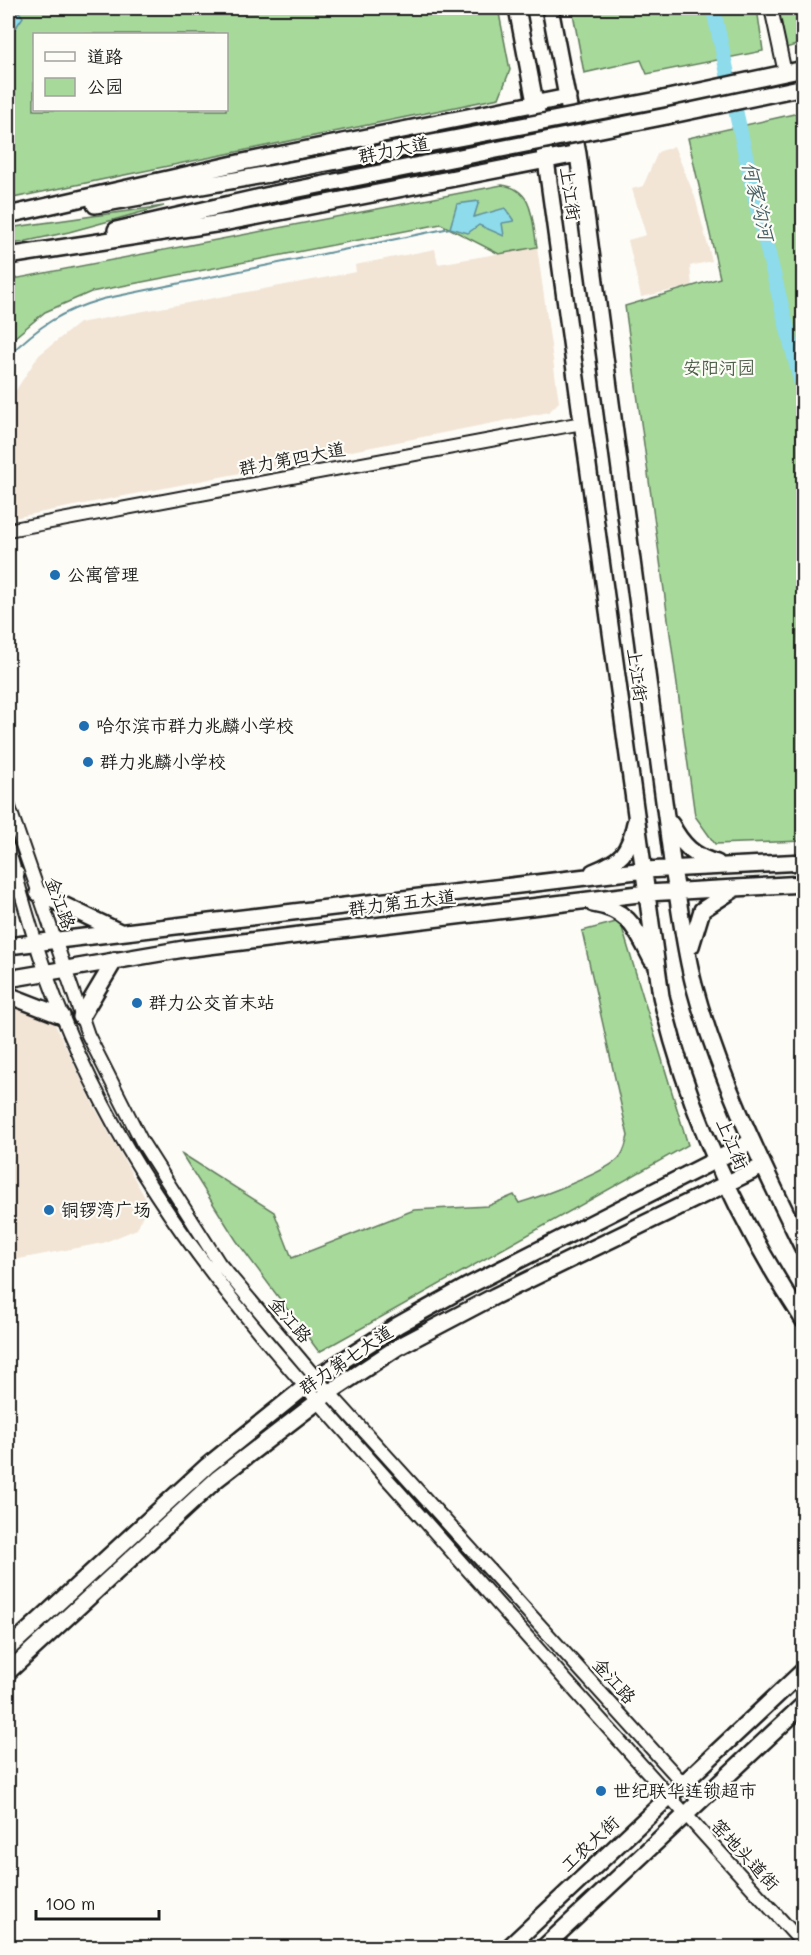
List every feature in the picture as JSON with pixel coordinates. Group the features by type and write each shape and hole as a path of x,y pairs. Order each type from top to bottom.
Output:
{"main road":[{"name":"上江街","path":"518,8 546,160 645,870 656,969 683,1080 727,1182 766,1264 804,1321"},
{"name":"上江街","path":"550,8 578,154 673,869 689,958 710,1037 751,1142 804,1250"},
{"name":"群力大道","path":"8,217 269,174 663,99 804,69"},
{"name":"群力大道","path":"8,255 273,194 796,89"},
{"path":"8,217 264,158 568,98"},
{"path":"8,255 228,222 578,154"},
{"path":"580,878 606,867 626,852 637,814"},
{"path":"666,814 678,838 691,853 725,866"},
{"name":"群力第五大道","path":"8,946 118,931 645,870 804,862"},
{"path":"759,864 804,869"},
{"path":"8,896 16,874"},
{"name":"群力第五大道","path":"8,979 115,960 578,901 677,890 804,884"},
{"path":"689,958 694,930 702,910 717,898 738,887"},
{"path":"38,893 118,931"},
{"path":"578,901 606,906 630,920 656,969"},
{"path":"81,1017 115,960"},
{"path":"8,995 62,1016"},
{"name":"群力第七大道","path":"8,1649 207,1466 310,1382 398,1325 465,1287 751,1142"},
{"name":"群力第七大道","path":"8,1672 217,1479 324,1396 398,1347 763,1166"},
{"name":"工农大街","path":"508,1947 804,1670"},
{"path":"543,1947 804,1704"}],"street":[{"path":"771,8 785,73"},
{"name":"群力第四大道","path":"8,530 582,423"},
{"name":"金江路","path":"8,804 81,1017 132,1124 174,1197 219,1263 310,1382"},
{"name":"金江路","path":"8,848 35,941 62,1016 109,1113 155,1192 214,1276 699,1801"},
{"name":"金江路","path":"324,1396 684,1815"},
{"name":"窑地头道街","path":"684,1815 804,1945"}],"shaded area":[{"path":"674,146 695,197 712,261 690,266 692,286 641,297 628,240 646,235 632,189 643,186 658,152"},
{"path":"537,247 559,402 549,412 8,519 8,397 14,393 39,355 79,323 356,272 355,265 435,249 438,264"},
{"path":"8,1002 53,1020 94,1106 148,1203 137,1229 103,1243 8,1261"}],"green space":[{"path":"8,8 498,8 510,70 499,98 8,199"},
{"path":"572,8 757,8 763,51 647,74 641,60 584,73"},
{"path":"775,8 803,8 803,43 786,48 782,44"},
{"name":"安阳河园","path":"803,112 803,841 715,844 695,816 625,306 720,278 688,138"},
{"path":"502,185 512,188 526,199 530,207 537,247 499,254 441,224 91,292 45,312 8,343 8,280"},
{"path":"164,206 69,232 8,245 8,228"},
{"path":"620,921 688,1145 319,1352 236,1240 181,1153 274,1212 292,1258 414,1210 488,1206 514,1195 519,1203 601,1170 621,1156 628,1136 582,931"}],"water":[{"path":"18,11 23,17 8,39 8,19"},
{"path":"479,201 474,217 505,208 514,221 502,223 504,236 479,225 468,233 450,228 457,204"}],"waterway":[{"name":"何家沟河","path":"713,8 759,216 804,395"},
{"path":"8,356 51,321 103,299 450,228"}],"place":[{"name":"公寓管理","path":"55,575"},
{"name":"哈尔滨市群力兆麟小学校","path":"84,726"},
{"name":"群力兆麟小学校","path":"88,762"},
{"name":"群力公交首末站","path":"137,1003"},
{"name":"铜锣湾广场","path":"49,1210"},
{"name":"世纪联华连锁超市","path":"601,1791"}]}
